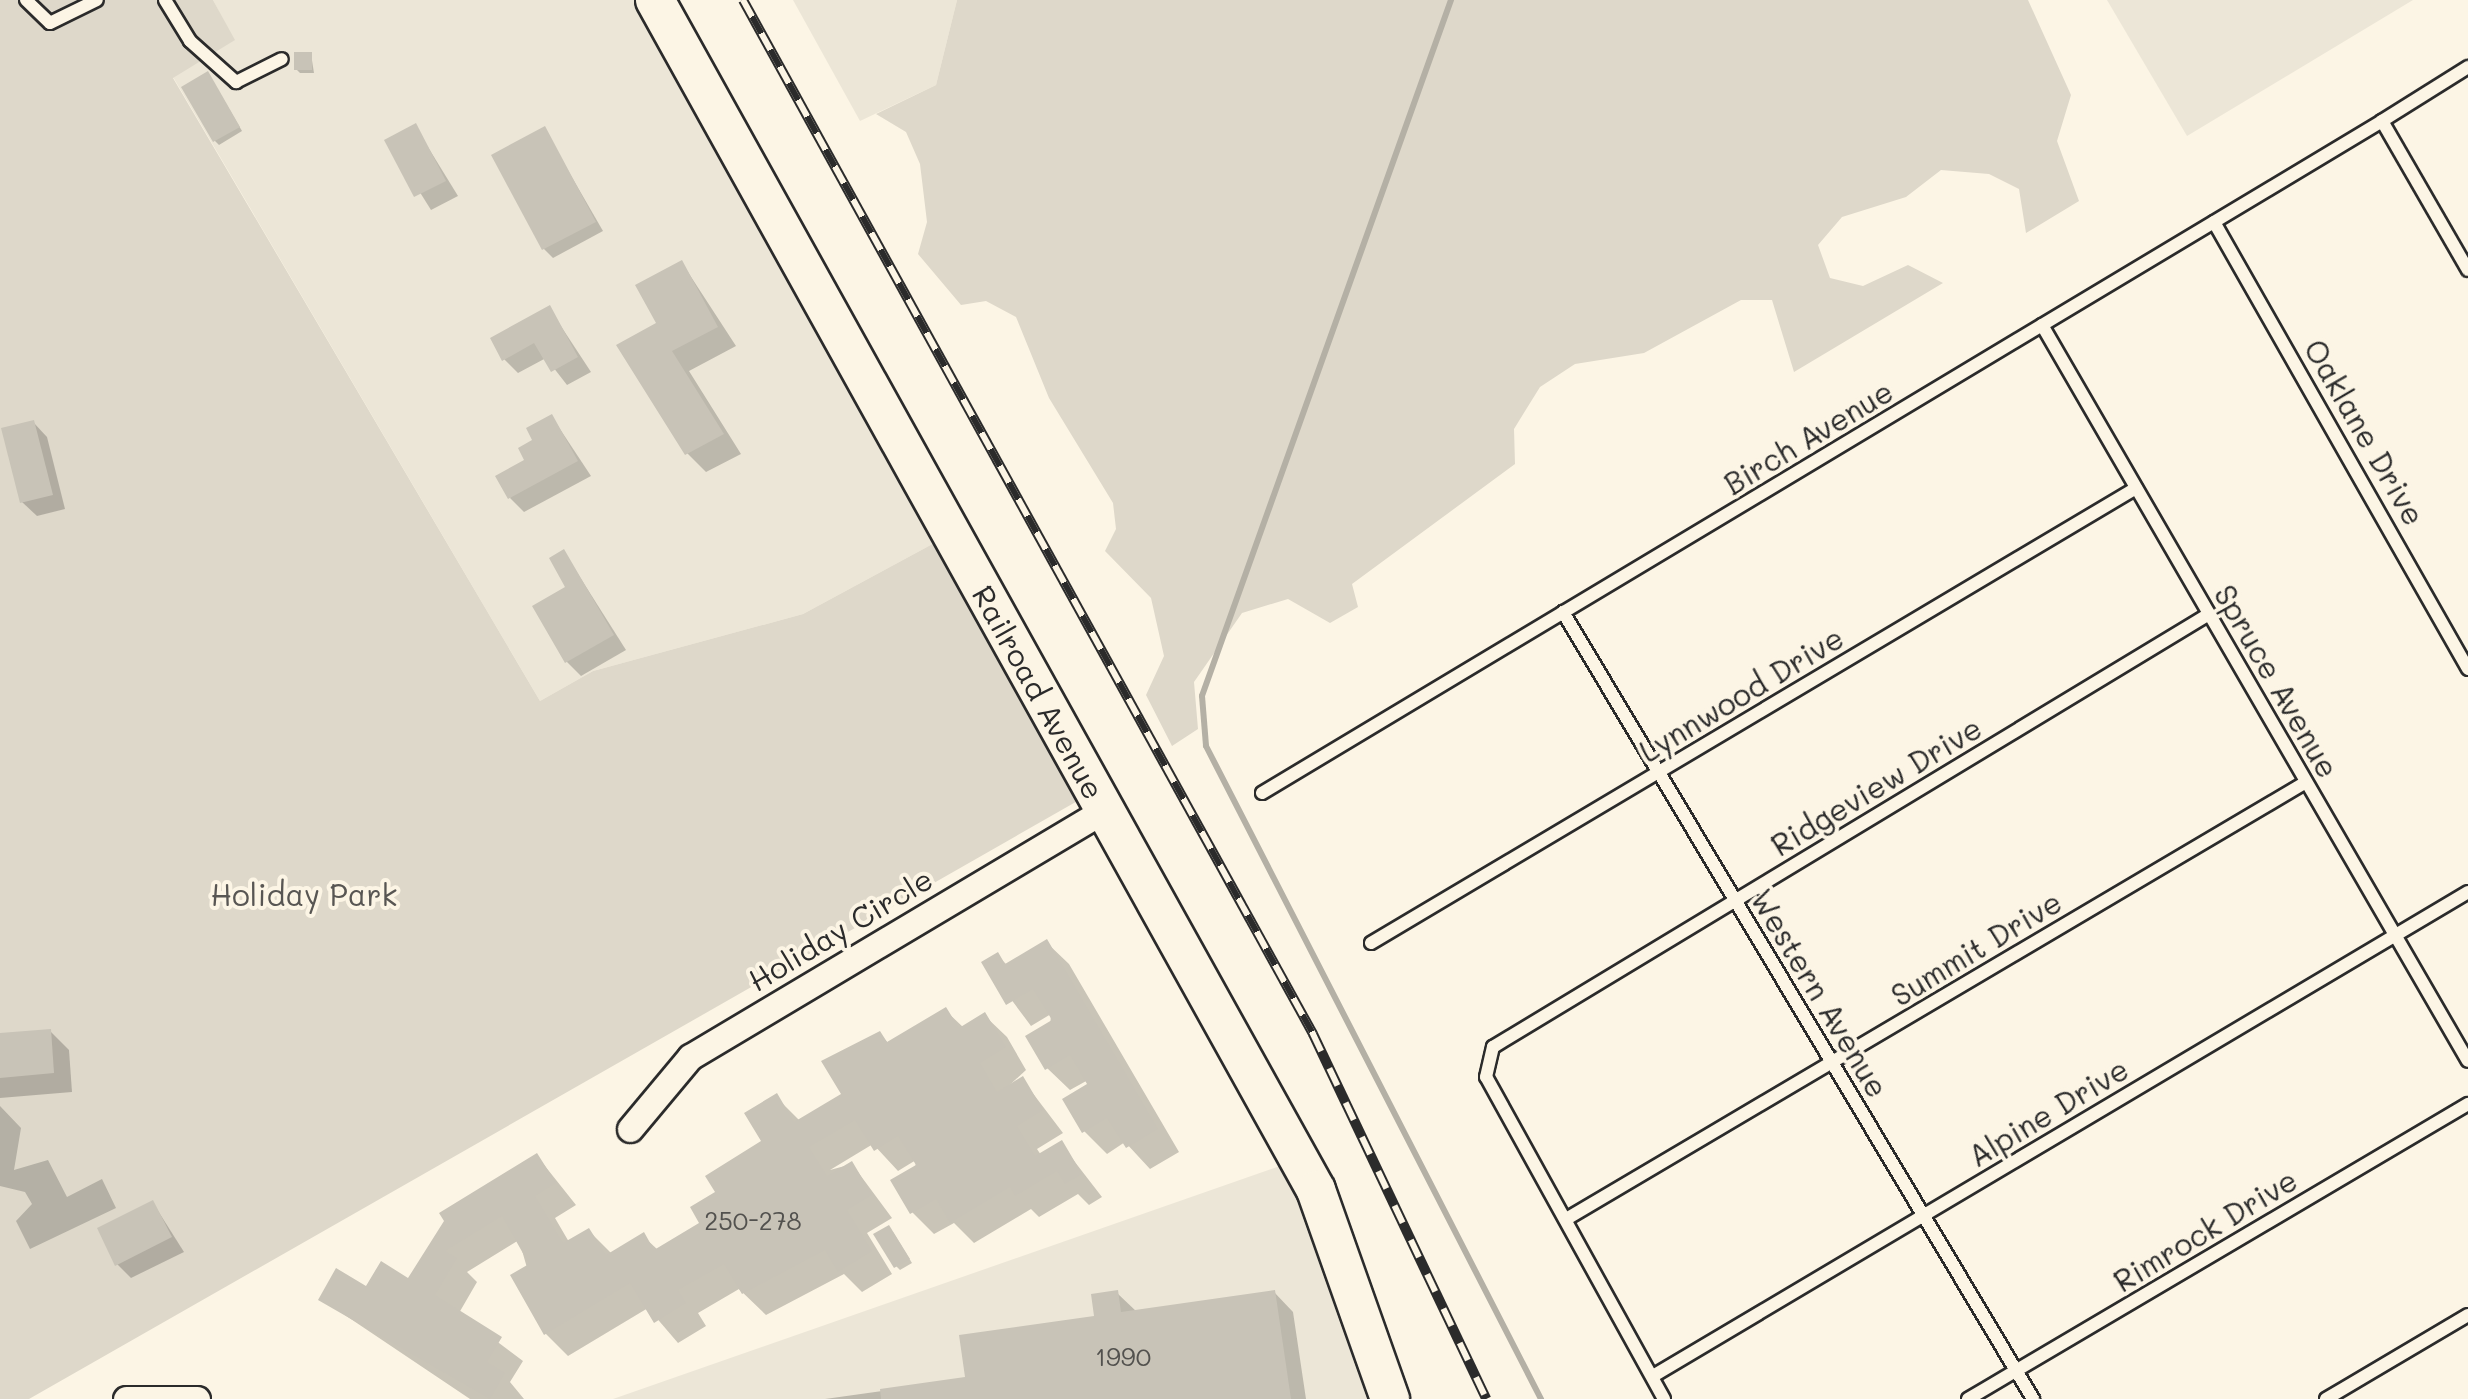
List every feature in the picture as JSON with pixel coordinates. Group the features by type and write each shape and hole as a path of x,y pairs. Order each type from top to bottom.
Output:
{"main road":[{"name":"Railroad Avenue","path":"655,0 1316,1190 1390,1399"}],"street":[{"name":"Holiday Circle","path":"630,1129 690,1057 1105,810"},
{"path":"126,1399 197,1399"}],"lane":[{"path":"26,0 50,22 96,0"},
{"path":"165,0 190,41 236,82 282,59"},
{"name":"Birch Avenue","path":"1262,793 2468,67"},
{"path":"2380,122 2468,270"},
{"name":"Oaklane Drive","path":"2214,222 2468,669"},
{"name":"Spruce Avenue","path":"2042,325 2468,1061"},
{"name":"Lynnwood Drive","path":"1371,943 2136,488"},
{"name":"Western Avenue","path":"1563,612 2033,1399"},
{"name":"Ridgeview Drive","path":"1568,1218 1486,1078 1502,1038 2209,614"},
{"name":"Summit Drive","path":"1568,1218 2306,782"},
{"name":"Alpine Drive","path":"1653,1376 2468,892"},
{"name":"Rimrock Drive","path":"1968,1399 2468,1104"},
{"path":"1568,1218 1664,1399"},
{"path":"2326,1399 2468,1315"}],"shaded area":[{"path":"213,0 658,0 951,534 803,614 593,671 540,701 173,77 234,40"},
{"path":"793,0 957,0 936,85 860,121"},
{"path":"2107,0 2413,0 2187,136"},
{"path":"0,1106 21,1128 14,1170 48,1160 67,1197 102,1179 116,1208 30,1249 16,1221 32,1204 25,1192 0,1186"},
{"path":"1300,1159 1390,1399 613,1399"}],"green space":[{"name":"Holiday Park","path":"0,0 213,0 235,40 173,78 540,701 593,671 803,614 951,534 1095,791 29,1399 0,1399"},
{"path":"957,0 2028,0 2071,95 2057,141 2079,201 2026,233 2019,189 1989,174 1941,170 1906,197 1842,217 1818,245 1830,278 1863,286 1908,265 1943,283 1794,372 1772,300 1741,300 1644,353 1575,364 1540,387 1514,429 1515,464 1352,584 1358,607 1330,623 1288,599 1242,613 1194,682 1198,729 1172,746 1146,695 1164,656 1151,598 1105,551 1116,529 1113,503 1049,398 1016,317 986,301 961,305 918,254 927,222 920,164 906,132 876,114 936,85"}],"building":[{"path":"294,52 312,52 312,70 294,70"},
{"path":"208,71 240,127 213,142 181,87"},
{"path":"416,123 446,181 414,197 384,140"},
{"path":"545,126 596,222 542,250 491,155"},
{"path":"682,260 718,327 672,351 724,434 685,455 616,345 656,323 635,285"},
{"path":"550,305 578,357 551,372 534,343 502,361 490,338"},
{"path":"552,414 578,461 508,499 495,476 524,460 518,448 532,440 526,428"},
{"path":"34,420 53,495 20,503 1,428"},
{"path":"564,549 614,635 565,663 532,606 565,587 549,558"},
{"path":"1047,939 1158,1129 1126,1148 1107,1118 1082,1133 1062,1099 1087,1084 1070,1055 1045,1070 1025,1036 1052,1020 1033,989 1006,1005 981,962 998,952 1005,964"},
{"path":"946,1007 959,1028 985,1012 1006,1047 980,1063 997,1092 1023,1076 1043,1110 1017,1126 1035,1156 1062,1140 1082,1174 1065,1184 1057,1171 1015,1196 1010,1187 950,1223 936,1199 910,1214 890,1180 916,1165 898,1136 874,1151 855,1120 809,1147 827,1176 852,1161 872,1195 847,1210 872,1251 838,1272 825,1250 742,1294 724,1264 678,1290 686,1303 654,1323 630,1283 544,1335 510,1275 529,1264 502,1216 445,1251 457,1258 435,1295 502,1337 487,1362 505,1373 490,1399 318,1300 336,1268 366,1286 381,1261 408,1278 444,1221 439,1213 537,1153 556,1183 535,1196 563,1243 589,1228 606,1255 644,1232 654,1250 699,1223 690,1207 715,1192 705,1176 761,1141 744,1113 777,1093 794,1122 841,1094 821,1061 880,1031 887,1042"},
{"path":"51,1029 54,1073 0,1078 0,1033"},
{"path":"153,1200 172,1237 115,1266 97,1228"},
{"path":"889,1225 910,1259 894,1268 873,1234"},
{"path":"1118,1290 1121,1312 1275,1290 1291,1399 881,1399 880,1389 965,1377 959,1335 1094,1316 1091,1294"}],"waterway":[{"path":"1451,0 1202,696 1206,746 1541,1399"}],"railway":[{"path":"743,0 1313,1034 1486,1399"}]}
